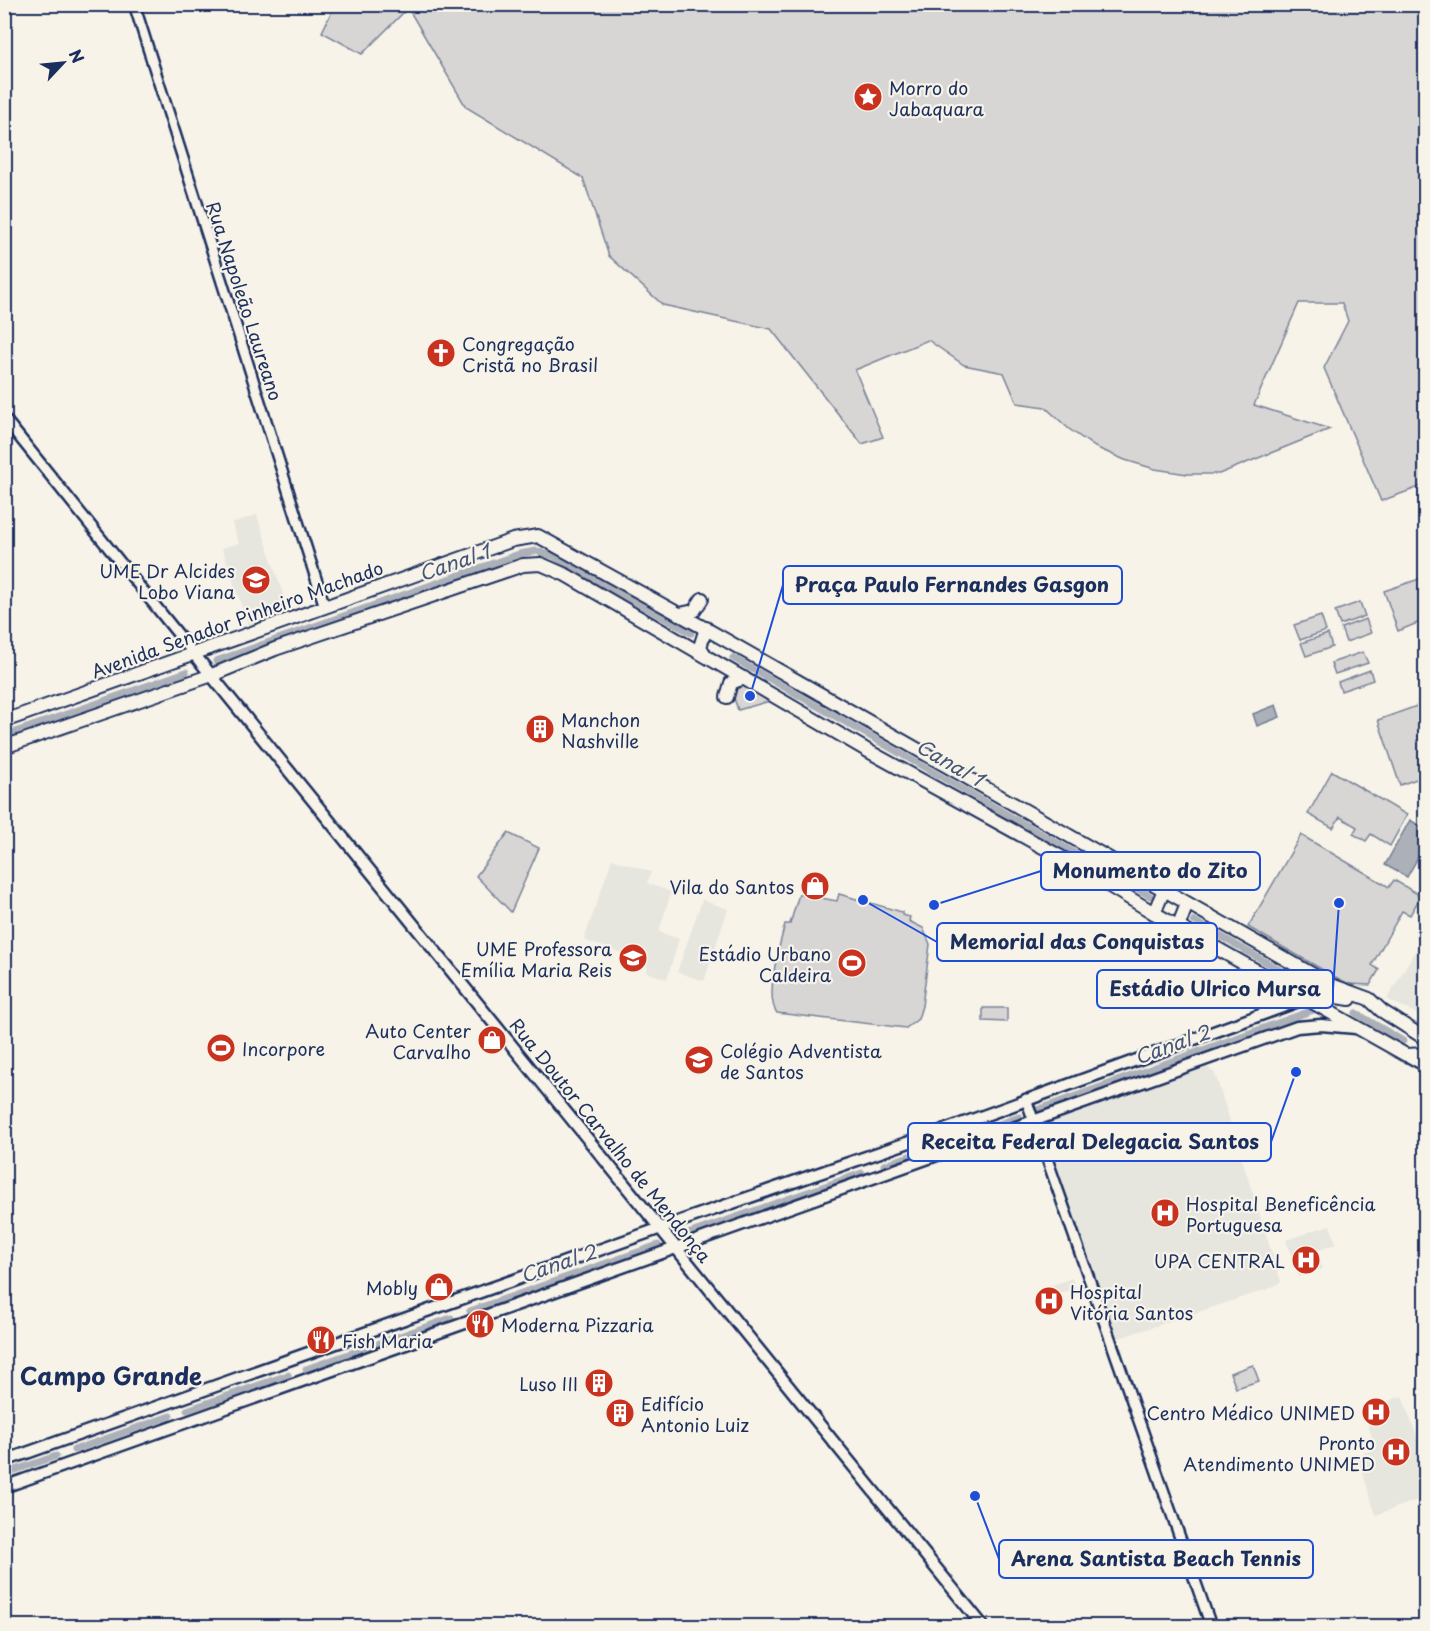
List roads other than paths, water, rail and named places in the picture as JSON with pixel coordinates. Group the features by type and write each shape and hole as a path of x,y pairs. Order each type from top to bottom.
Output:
{"main road":[{"name":"Avenida Senador Pinheiro Machado","path":"4,721 530,535 554,543 706,628 1331,985 1369,999 1382,1011 1416,1030 1425,1039"},
{"path":"4,747 212,675 275,649 533,564 550,567 879,757 1070,862 1178,927 1425,1066"},
{"path":"680,614 694,610 702,599"},
{"path":"705,655 700,647 706,628"},
{"path":"718,662 725,648 724,639"},
{"name":"Rua Doutor Carvalho de Mendonça","path":"194,654 678,1247 983,1626"},
{"path":"727,697 731,683 744,678"},
{"path":"1137,875 1149,870 1155,862"},
{"path":"1154,913 1164,890"},
{"path":"1178,927 1187,904"},
{"path":"4,1461 950,1128 1307,998 1322,994 1363,1003 1382,1011"},
{"path":"1348,1021 1346,1009 1354,1002 1363,1003"},
{"path":"4,1487 1297,1027 1321,1024 1360,1028"},
{"path":"1401,1052 1415,1045 1416,1030"},
{"path":"1401,1052 1425,1054"}],"street":[{"name":"Rua Napoleão Laureano","path":"134,4 325,608"},
{"path":"4,418 194,654"},
{"path":"1026,1099 1211,1626"}],"waterway":[{"name":"Canal 1","path":"216,661 519,554 536,551 553,556 691,633"},
{"name":"Canal 1","path":"733,658 1150,896"},
{"name":"Canal 1","path":"4,736 186,672"},
{"name":"Canal 1","path":"1194,921 1306,985"},
{"name":"Canal 2","path":"1037,1110 1319,1008"},
{"name":"Canal 1","path":"1356,1013 1403,1041"},
{"name":"Canal 2","path":"884,1165 1019,1117"},
{"name":"Canal 2","path":"682,1236 862,1173"},
{"name":"Canal 2","path":"470,1311 658,1245"},
{"name":"Canal 2","path":"306,1369 451,1318"},
{"name":"Canal 2","path":"187,1410 288,1375"},
{"name":"Canal 2","path":"74,1450 170,1416"},
{"name":"Canal 2","path":"4,1474 56,1456"}],"place":[{"name":"Morro do Jabaquara","path":"868,97"},
{"name":"Congregação Cristã no Brasil","path":"441,353"},
{"name":"UME Dr Alcides Lobo Viana","path":"256,580"},
{"name":"Praça Paulo Fernandes Gasgon","path":"750,696"},
{"name":"Manchon Nashville","path":"540,729"},
{"name":"Vila do Santos","path":"815,886"},
{"name":"Memorial das Conquistas","path":"863,900"},
{"name":"Estádio Ulrico Mursa","path":"1339,903"},
{"name":"Monumento do Zito","path":"934,905"},
{"name":"UME Professora Emília Maria Reis","path":"633,958"},
{"name":"Estádio Urbano Caldeira","path":"852,963"},
{"name":"Auto Center Carvalho","path":"492,1040"},
{"name":"Incorpore","path":"221,1048"},
{"name":"Colégio Adventista de Santos","path":"699,1060"},
{"name":"Receita Federal Delegacia Santos","path":"1296,1072"},
{"name":"Hospital Beneficência Portuguesa","path":"1165,1213"},
{"name":"UPA CENTRAL","path":"1306,1260"},
{"name":"Mobly","path":"439,1287"},
{"name":"Hospital Vitória Santos","path":"1049,1301"},
{"name":"Moderna Pizzaria","path":"480,1324"},
{"name":"Fish Maria","path":"321,1340"},
{"name":"Luso III","path":"599,1383"},
{"name":"Centro Médico UNIMED","path":"1376,1412"},
{"name":"Edifício Antonio Luiz","path":"620,1413"},
{"name":"Pronto Atendimento UNIMED","path":"1396,1452"},
{"name":"Arena Santista Beach Tennis","path":"975,1496"}],"district":[{"name":"Campo Grande","path":"111,1375"}]}
